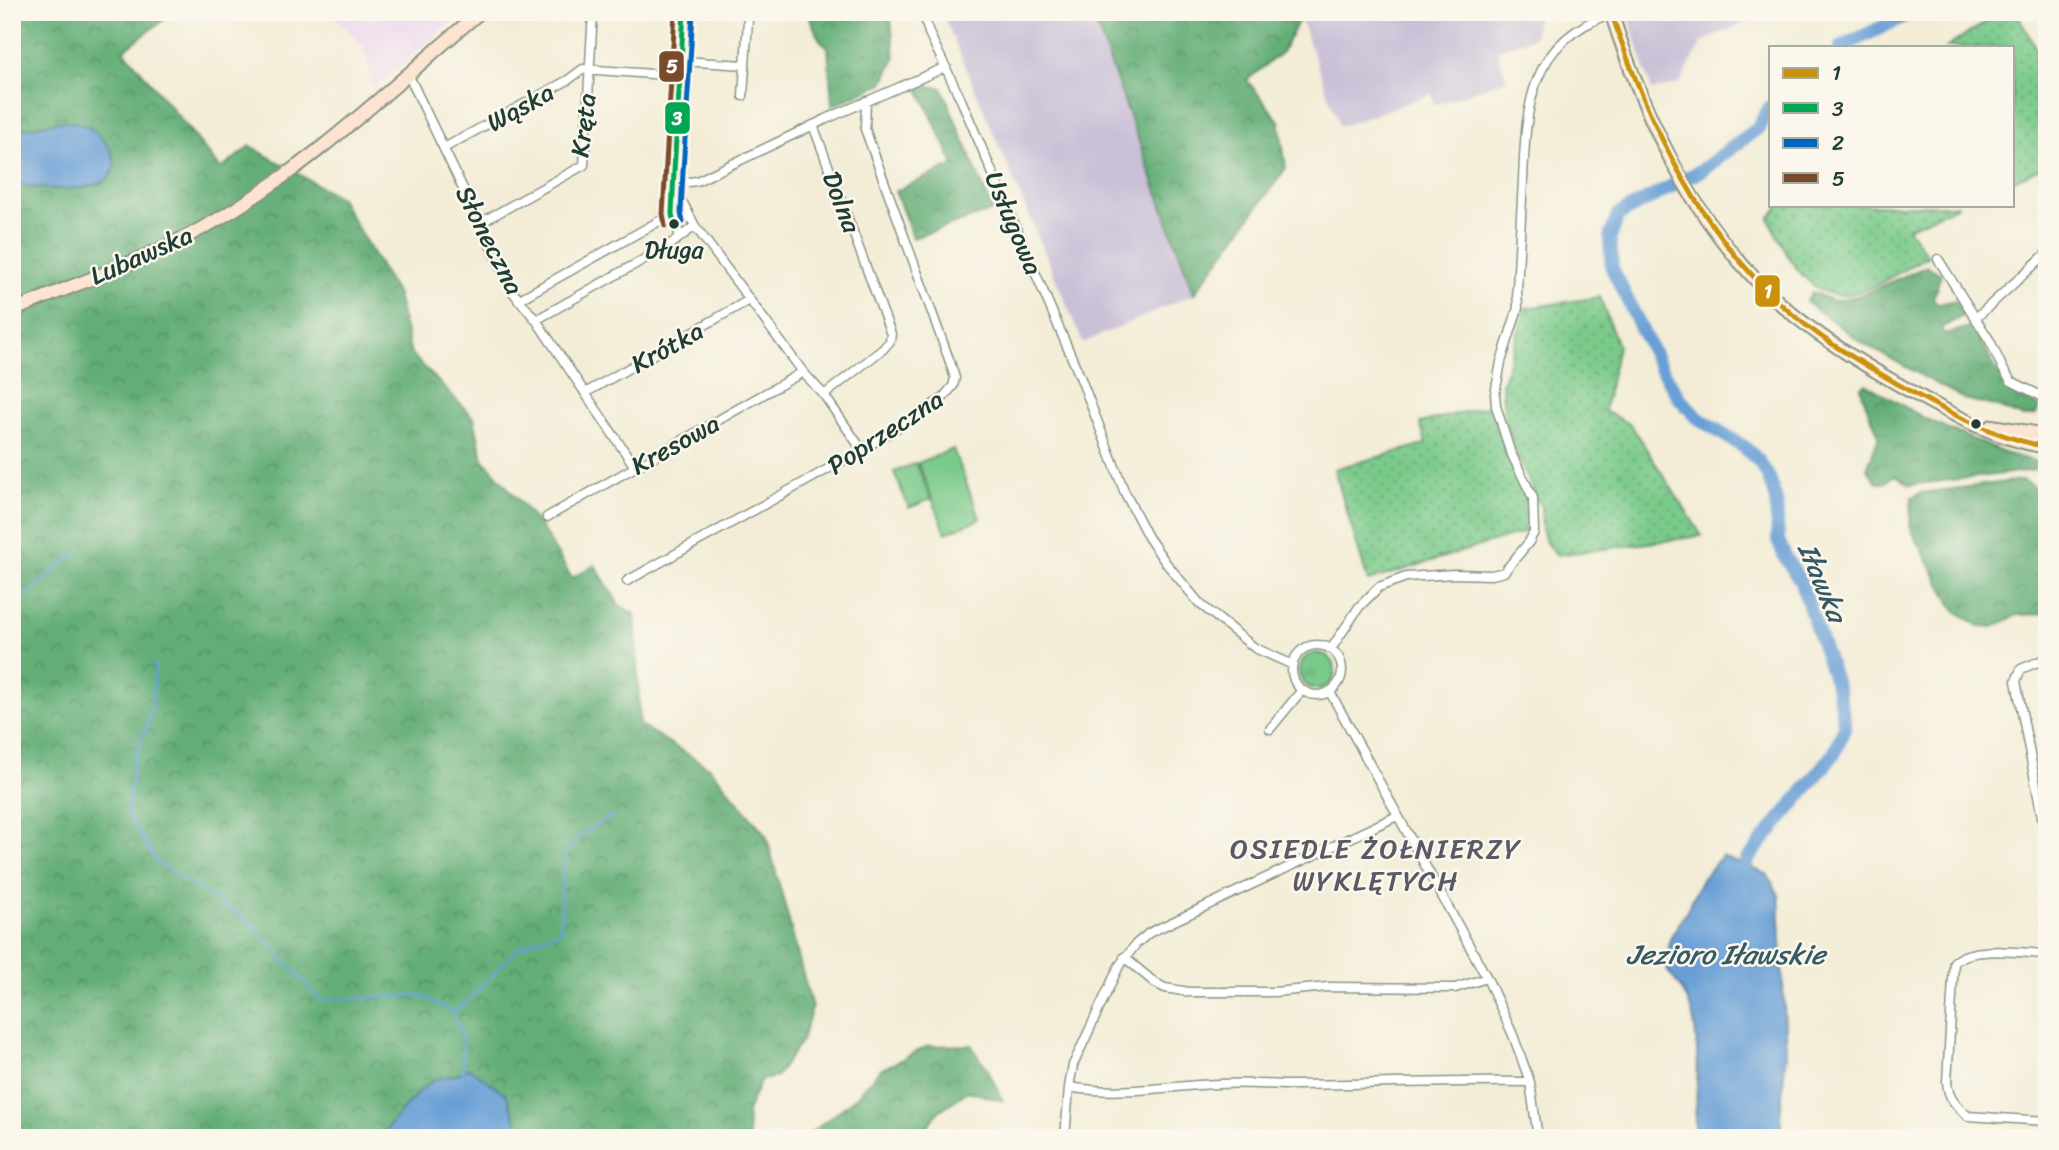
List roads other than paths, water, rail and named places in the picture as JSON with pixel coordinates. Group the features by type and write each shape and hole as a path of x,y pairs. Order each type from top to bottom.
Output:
{"main road":[{"name":"Lubawska","path":"409,68 468,12"},
{"name":"Lubawska","path":"12,310 182,239 234,209 264,188 282,170 480,12"},
{"path":"1612,13 1641,97 1662,145 1684,185 1703,215 1739,261 1783,306 1844,352 1938,407 2004,438 2047,447"},
{"path":"1972,423 2047,435"}],"street":[{"name":"Kręta","path":"480,223 584,165 593,12"},
{"path":"680,235 672,214 684,12"},
{"name":"Usługowa","path":"923,12 929,33 1081,379 1125,493 1148,537 1200,604 1255,648 1293,665"},
{"path":"1331,649 1359,607 1379,587 1406,578 1455,574 1492,575 1504,572 1519,556 1534,532 1533,498 1510,451 1495,394 1501,362 1518,308 1526,120 1533,88 1548,60 1578,29 1612,13"},
{"path":"744,96 748,20"},
{"path":"681,61 745,65"},
{"path":"673,184 696,181 813,125 946,67"},
{"name":"Słoneczna","path":"409,68 444,148 518,300 536,320 635,467"},
{"name":"Wąska","path":"444,148 568,80 583,69 590,69"},
{"path":"590,69 680,76"},
{"name":"Poprzeczna","path":"627,582 862,450 950,392 955,378 866,129 866,102"},
{"name":"Dolna","path":"813,125 891,334 890,341 883,349 824,395"},
{"path":"673,184 695,226 803,372 824,395 862,450"},
{"path":"518,300 672,214"},
{"path":"536,320 671,244 695,226"},
{"path":"1976,318 2047,253"},
{"path":"1938,259 1990,341 2011,381 2047,399"},
{"name":"Krótka","path":"585,393 749,300"},
{"name":"Kresowa","path":"547,517 803,372"},
{"path":"1318,645 1331,649 1339,656 1343,668 1341,680 1330,692 1310,695 1302,690 1293,678 1293,665 1297,655 1306,647 1318,645"},
{"path":"2047,658 2021,669 2016,681 2047,842"},
{"path":"1270,729 1302,690"},
{"path":"1330,692 1487,978 1513,1035 1530,1082 1538,1138"},
{"path":"1065,1138 1073,1065 1124,957 1149,933 1397,816"},
{"path":"2047,954 1980,952 1960,957 1954,962 1947,1082 1953,1101 1968,1116 2047,1121"},
{"path":"1124,957 1155,983 1165,988 1189,992 1274,992 1328,987 1455,988 1487,978"},
{"path":"1069,1087 1088,1091 1112,1091 1219,1083 1310,1085 1437,1081 1530,1082"}],"water":[{"path":"62,121 84,125 103,139 114,161 110,176 92,186 63,189 33,187 12,181 12,136 17,130"},
{"name":"Jezioro Iławskie","path":"1722,856 1767,874 1779,895 1786,1052 1780,1117 1783,1138 1694,1138 1697,1047 1686,998 1667,970 1670,938 1702,879"},
{"path":"469,1068 506,1094 519,1128 527,1138 381,1138 405,1107 427,1085"}],"waterway":[{"name":"Iławka","path":"1843,46 1913,12"},
{"name":"Iławka","path":"1743,886 1747,860 1834,754 1845,726 1838,690 1801,582 1778,540 1776,500 1769,478 1758,460 1744,447 1698,418 1680,399 1659,365 1612,268 1610,238 1618,215 1702,170 1758,128 1769,109"},
{"path":"12,606 75,554"},
{"path":"155,664 152,711 134,762 127,813 157,863 251,922 320,1000 421,995 452,1012"},
{"path":"463,1073 462,1036 452,1012 466,1003 518,948 561,930 563,876 569,848 583,833 613,815"}],"place":[{"name":"Długa","path":"674,224"}],"district":[{"name":"OSIEDLE ŻOŁNIERZY WYKLĘTYCH","path":"1376,864"}]}
